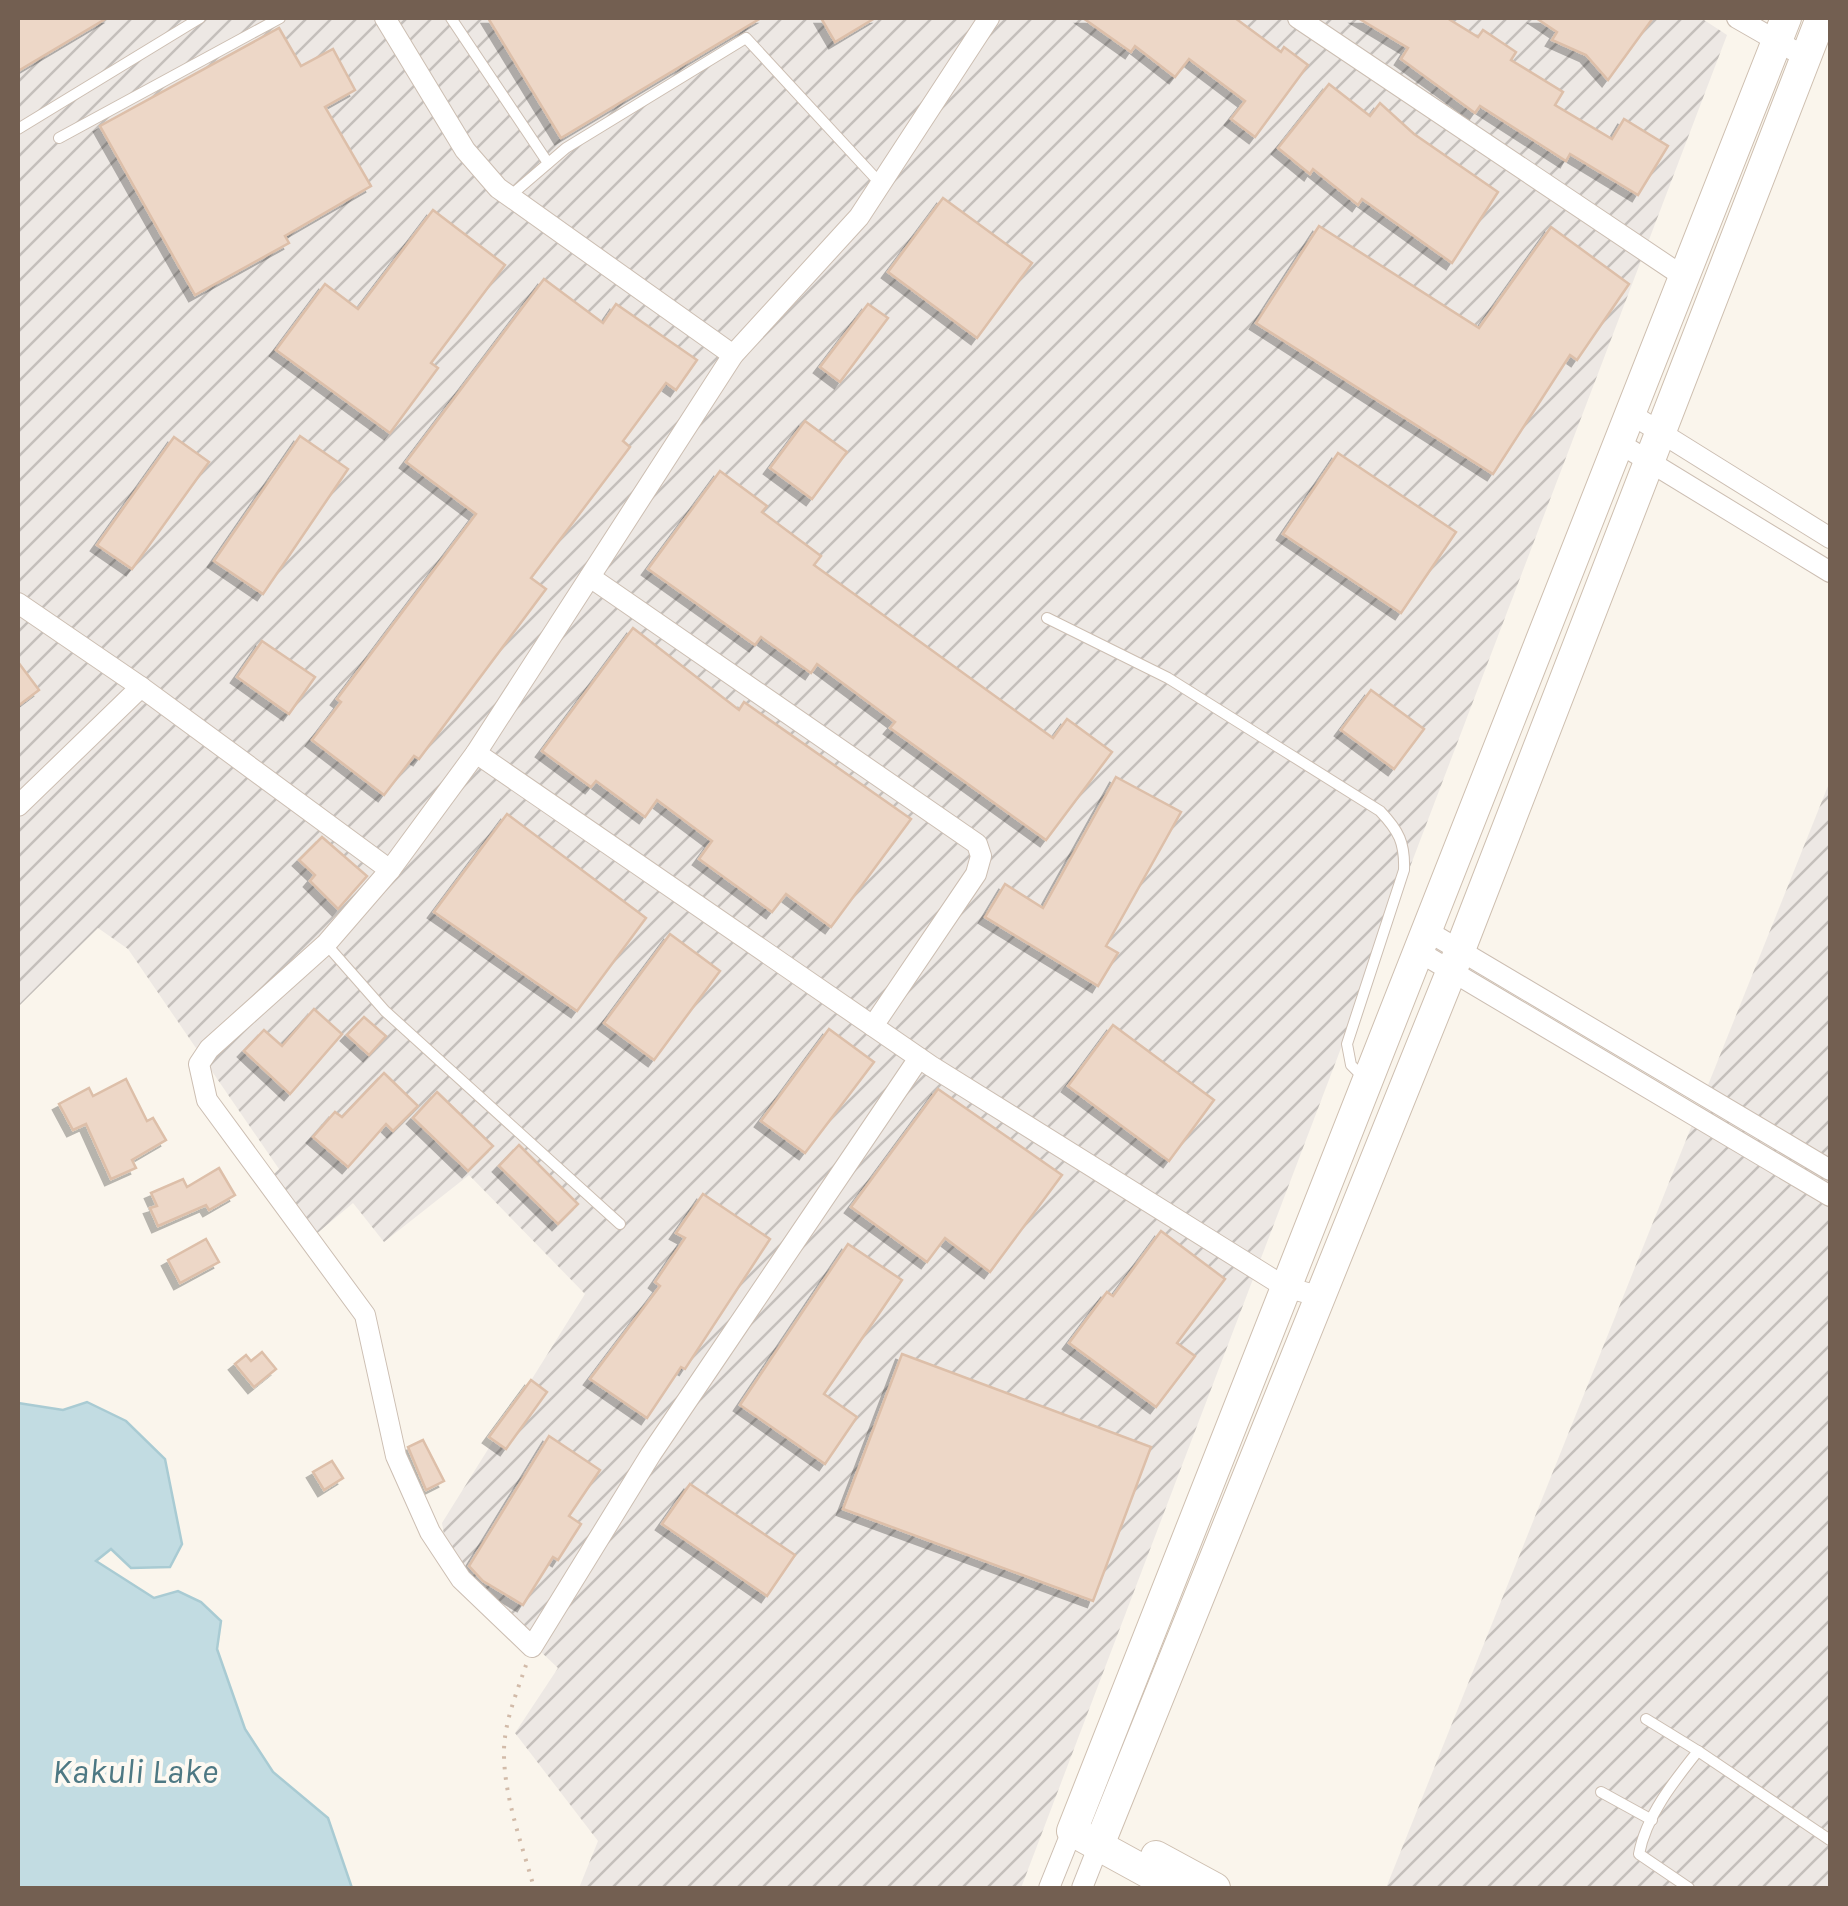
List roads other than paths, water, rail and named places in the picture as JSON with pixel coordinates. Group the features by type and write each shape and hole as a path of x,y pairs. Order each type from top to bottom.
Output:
{"street":[{"path":"386,18 465,150 509,196 733,355"},
{"path":"919,1058 651,1454 532,1647 461,1579 430,1532 396,1456 366,1316 206,1100 200,1080 200,1064 209,1050 326,944 390,870 476,754 733,355 859,217 988,18"},
{"path":"1298,18 1684,277"},
{"path":"1737,18 1781,29 1805,58"},
{"path":"1050,1888 1089,1829 1208,1578 1455,960 1821,18"},
{"path":"1082,1888 1089,1829 1176,1567 1781,29"},
{"path":"1631,414 1830,538"},
{"path":"1619,443 1830,572"},
{"path":"590,578 977,844 981,856 976,874 873,1026"},
{"path":"18,603 141,687 390,870"},
{"path":"18,806 141,687"},
{"path":"476,754 919,1058 1285,1287 1322,1297"},
{"path":"1425,942 1830,1196"},
{"path":"1455,960 1830,1170"},
{"path":"1176,1567 1208,1578"},
{"path":"1089,1829 1176,1888"},
{"path":"1089,1829 1215,1888"}],"lane":[{"path":"18,130 200,18"},
{"path":"59,138 280,18"},
{"path":"451,18 548,163"},
{"path":"509,196 548,163 746,38 880,182"},
{"path":"1046,618 1168,678 1380,811 1397,829 1405,846 1404,870 1347,1044 1351,1065 1368,1082"},
{"path":"326,944 386,1011 620,1224"},
{"path":"1646,1719 1830,1840"},
{"path":"1689,1888 1639,1854 1672,1784 1698,1751"},
{"path":"1601,1792 1652,1820"}],"water":[{"name":"Kakuli Lake","path":"87,1402 126,1421 165,1459 182,1544 170,1567 131,1568 111,1549 96,1561 154,1598 178,1591 201,1602 221,1621 217,1649 245,1729 273,1772 328,1818 352,1888 18,1888 18,1403 63,1410"}]}
